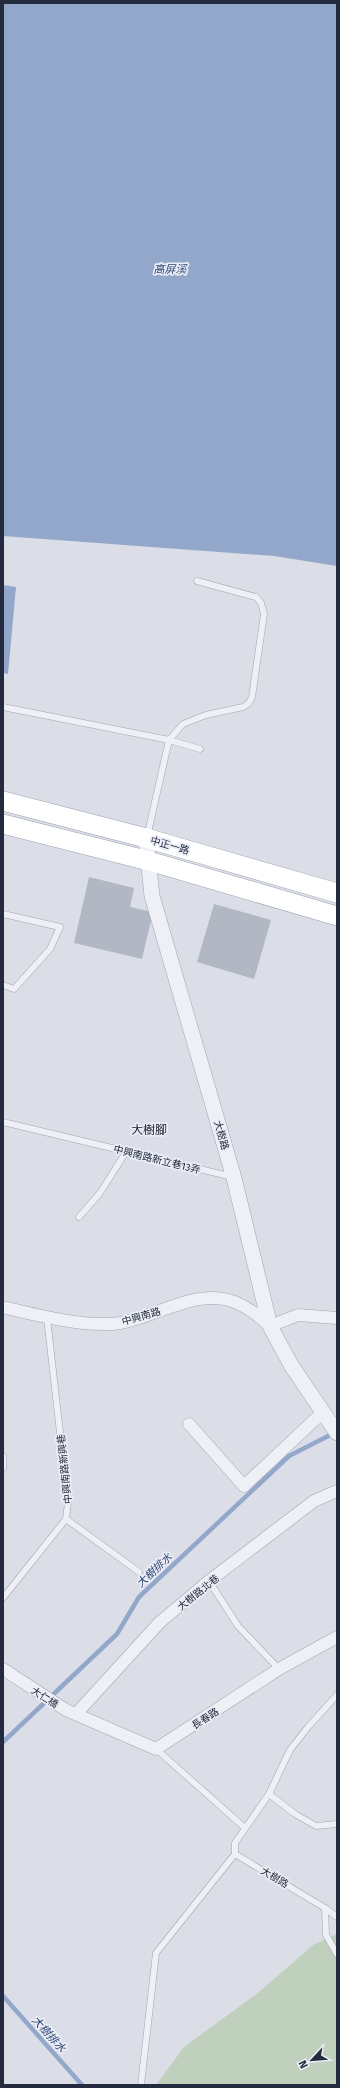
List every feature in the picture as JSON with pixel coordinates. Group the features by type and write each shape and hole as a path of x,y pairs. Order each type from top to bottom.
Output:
{"main road":[{"name":"中正一路","path":"3,800 146,838 337,892"},
{"path":"3,824 149,861 337,916"}],"street":[{"name":"大樹路","path":"146,838 152,896 234,1178 270,1326 291,1365 337,1433"},
{"name":"中興南路","path":"3,1307 47,1318 120,1323 196,1300 221,1297 243,1305 270,1326"},
{"path":"270,1326 298,1315 337,1318"},
{"path":"188,1424 244,1486 325,1416"},
{"name":"大樹路北巷","path":"71,1712 160,1622 314,1500 337,1491"},
{"name":"長春路","path":"156,1749 280,1670 337,1637"},
{"name":"大仁橋","path":"3,1669 71,1712"},
{"path":"71,1712 156,1749"}],"lane":[{"path":"146,838 170,740 183,724 206,715 243,707 249,703 252,697 264,614 262,603 256,597 197,581"},
{"path":"3,707 170,740 200,749"},
{"path":"3,914 60,927 50,949 14,989 3,985"},
{"name":"中興南路新立巷13弄","path":"3,1122 234,1178"},
{"path":"79,1217 100,1193 126,1152"},
{"name":"中興南路新興巷","path":"3,1598 66,1518 68,1503 47,1318"},
{"path":"3,1456 3,1468"},
{"path":"66,1518 139,1572"},
{"path":"210,1582 238,1626 280,1670"},
{"path":"141,2085 156,1953 235,1854 235,1843 269,1794 290,1750 308,1727 337,1695"},
{"path":"156,1749 245,1828"},
{"path":"269,1794 295,1814 316,1826 337,1824"},
{"name":"大樹路","path":"235,1854 326,1908 337,1917"},
{"path":"326,1908 326,1935 337,1954"}],"green space":[{"path":"337,1934 337,2085 156,2085 184,2047 259,1992 313,1945"}],"water":[{"name":"高屏溪","path":"3,3 337,3 337,566 274,556 3,536"},
{"path":"3,585 16,587 8,674 3,673"}],"building":[{"path":"89,877 134,888 130,907 153,912 142,959 74,943"},
{"path":"214,904 271,920 254,979 197,962"}],"waterway":[{"name":"大樹排水","path":"3,1742 117,1634 139,1597 289,1456 334,1433"},
{"name":"大樹排水","path":"3,1996 82,2085"}],"district":[{"name":"大樹腳","path":"149,1130"}]}
